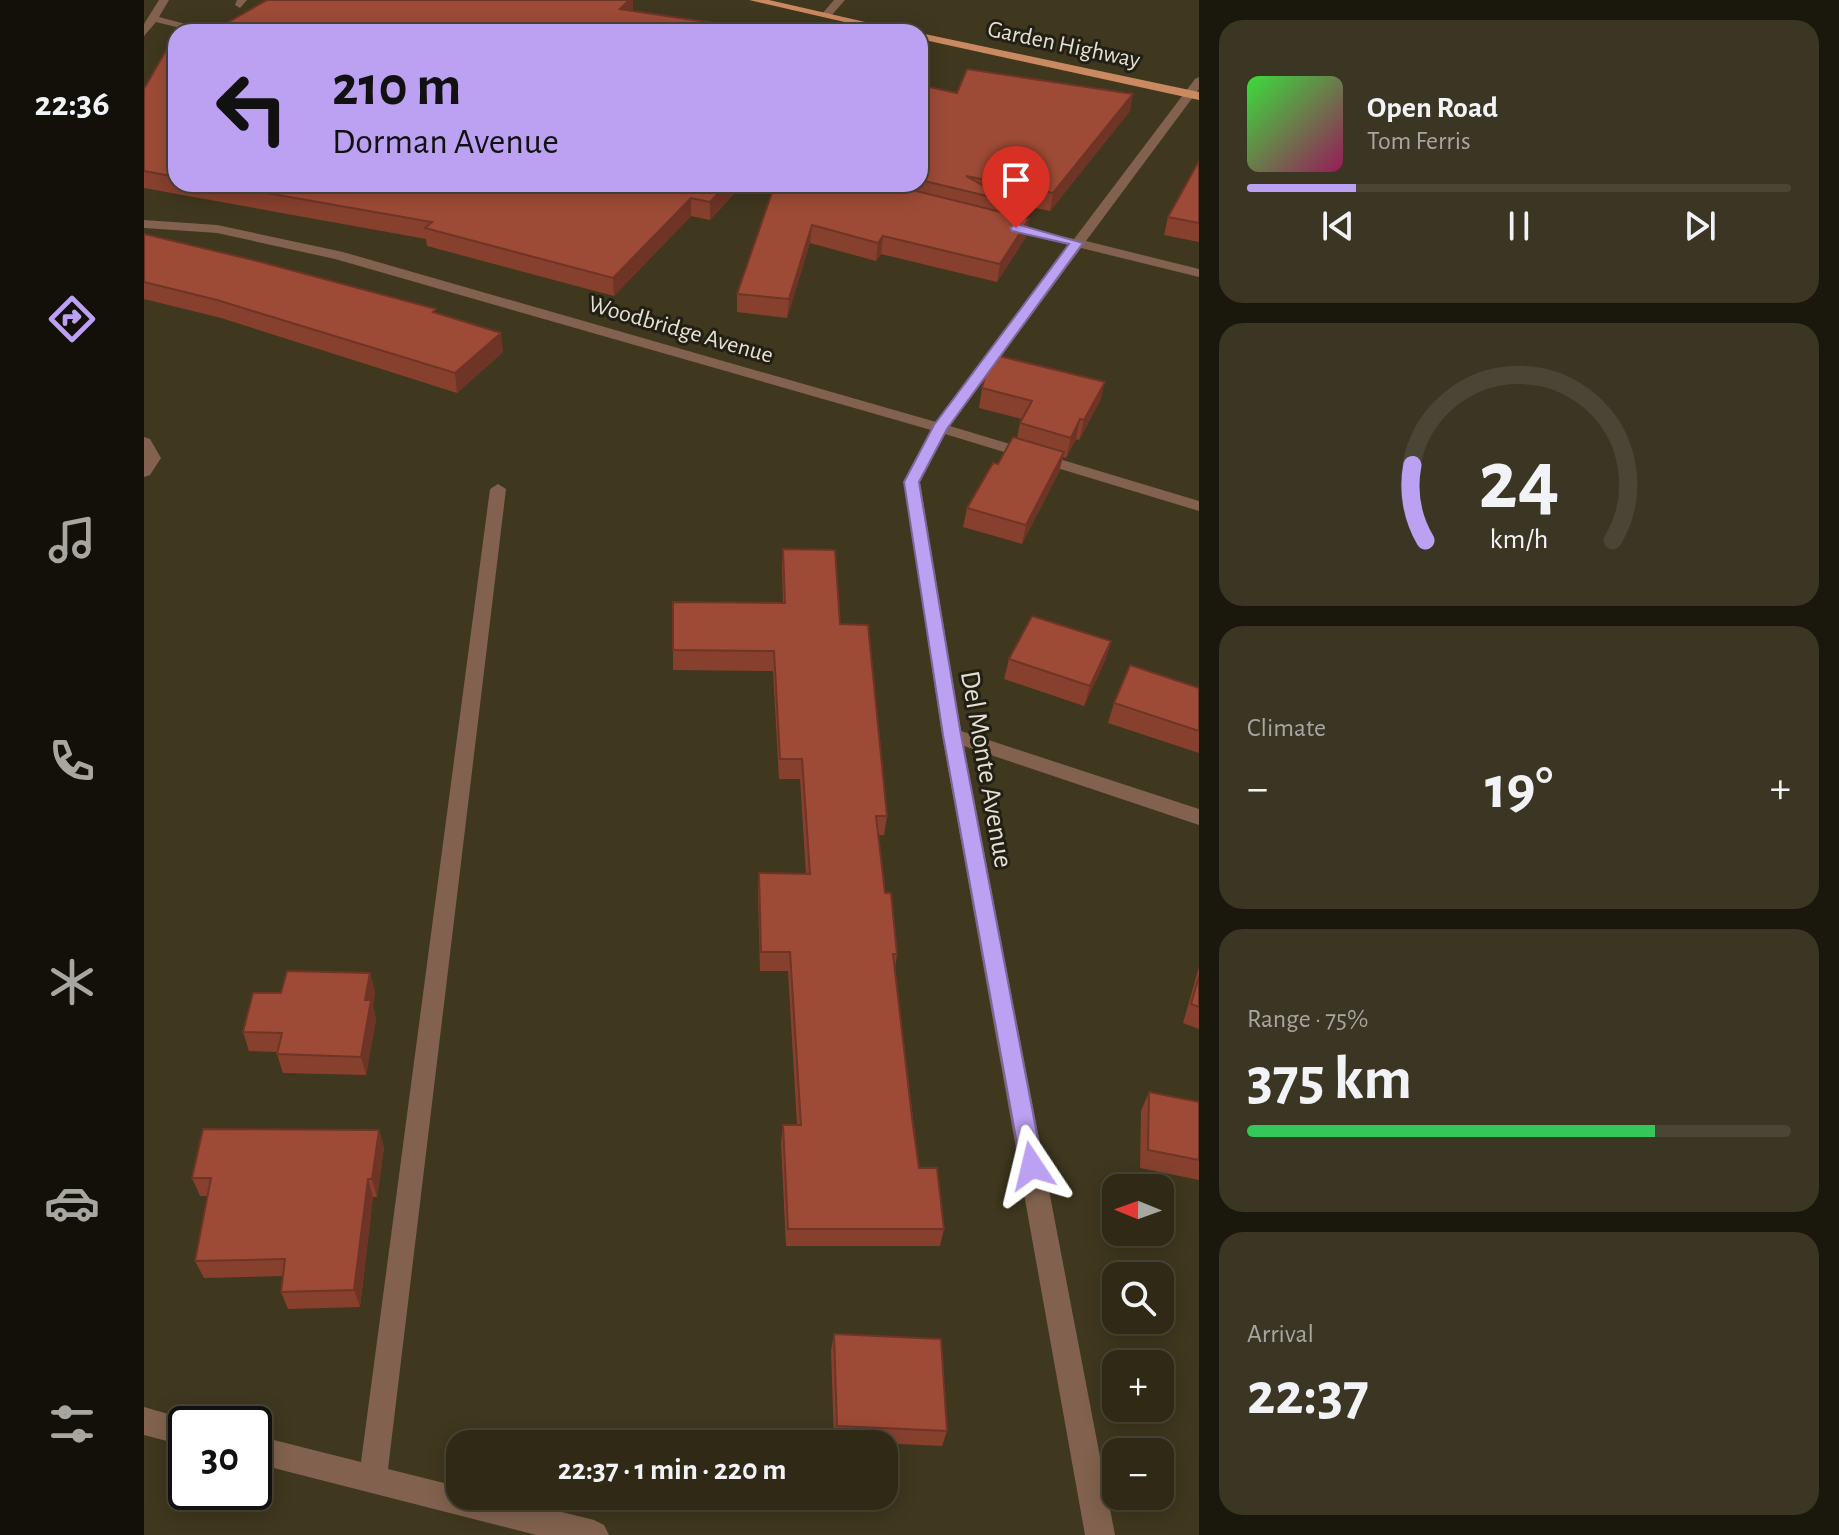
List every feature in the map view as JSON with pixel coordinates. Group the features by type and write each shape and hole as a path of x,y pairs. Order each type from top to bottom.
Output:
{"main road":[{"path":"754,0 867,24"},
{"name":"Garden Highway","path":"928,38 1196,90"}],"street":[{"path":"144,33 164,0"},
{"path":"826,15 840,0"},
{"path":"152,18 177,24"},
{"name":"Del Monte Avenue","path":"1100,1535 952,735 912,482 940,428 1076,243 1196,90"},
{"path":"986,221 1199,273"},
{"name":"Woodbridge Avenue","path":"144,224 217,229 338,255 1199,506"},
{"path":"144,442 153,458 144,472"},
{"path":"373,1479 498,489"},
{"path":"952,735 1199,817"},
{"path":"144,1421 168,1427"},
{"path":"272,1454 594,1535"}],"building":[{"path":"267,0 629,0 620,9 721,24 225,24"},
{"path":"168,47 168,176 144,171 144,89"},
{"path":"967,69 1133,94 1053,193 966,176 1012,202 928,182 928,87 957,93"},
{"path":"1199,161 1199,223 1168,217"},
{"path":"261,192 719,192 710,202 691,198 613,278 425,228 432,222"},
{"path":"772,192 920,192 1029,219 1000,264 883,236 878,243 812,225 789,299 737,294"},
{"path":"144,234 436,309 433,312 501,333 455,373 217,300 144,282"},
{"path":"995,355 1105,382 1071,438 1020,423 1032,401 982,388 988,365"},
{"path":"1013,437 1064,452 1026,525 967,508 993,463 998,464"},
{"path":"783,549 835,550 840,624 868,625 887,816 876,816 885,893 891,893 897,954 893,954 913,1126 919,1168 937,1168 944,1229 788,1229 783,1125 801,1125 790,952 761,952 759,873 810,874 802,759 780,759 774,651 673,650 673,602 785,603"},
{"path":"1032,616 1111,641 1090,686 1009,659"},
{"path":"1130,665 1199,688 1199,731 1114,703"},
{"path":"287,971 370,973 365,1000 371,1000 361,1057 277,1054 282,1033 243,1032 253,993 281,993"},
{"path":"1199,976 1199,1007 1191,1004"},
{"path":"1149,1092 1199,1102 1199,1160 1148,1150"},
{"path":"203,1129 379,1130 372,1179 368,1179 354,1290 281,1292 285,1259 195,1261 211,1178 192,1178"},
{"path":"834,1334 941,1339 947,1431 837,1426"}],"route":[{"path":"1016,228 1076,243 940,428 912,482 952,735 1032,1166"}]}
